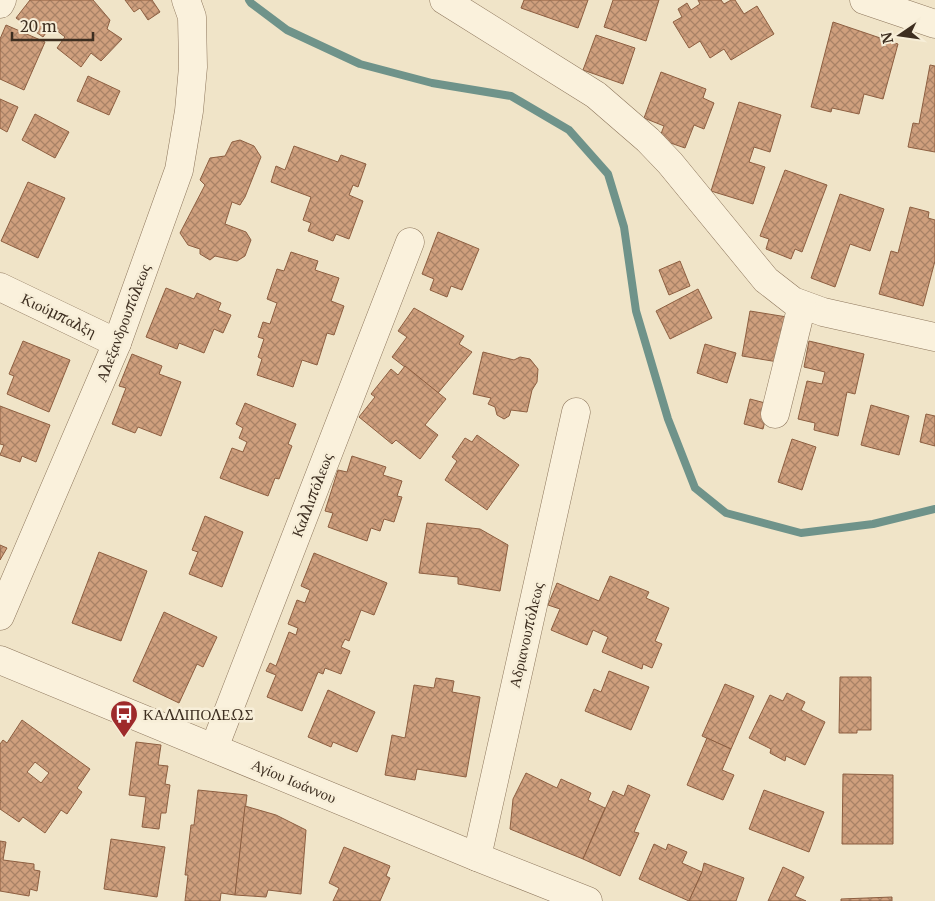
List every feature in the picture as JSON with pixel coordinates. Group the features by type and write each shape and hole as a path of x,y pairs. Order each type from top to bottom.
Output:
{"street":[{"path":"0,4 2,0"},
{"path":"444,0 596,95 654,146 766,280 793,301 823,312 935,337"},
{"path":"864,0 935,24"},
{"name":"Αλεξανδρουπόλεως","path":"0,616 117,343 179,170 189,112 193,67 189,9"},
{"name":"Καλλιπόλεως","path":"214,748 410,242"},
{"name":"Κιούμπαλξη","path":"0,287 117,343"},
{"path":"775,414 802,305"},
{"name":"Αδριανουπόλεως","path":"477,857 576,412"},
{"name":"Αγίου Ιωάννου","path":"0,660 588,901"}],"building":[{"path":"30,0 93,0 110,20 107,29 122,39 101,61 91,53 81,67 57,48 65,37 51,26 43,37 16,18"},
{"path":"125,0 152,0 160,12 148,20 140,8 134,12"},
{"path":"524,0 588,0 578,28 521,8"},
{"path":"613,0 659,0 646,41 604,27"},
{"path":"698,0 721,0 724,4 735,0 744,14 757,6 774,34 731,60 724,49 710,58 700,41 689,48 673,22 682,17 678,9 687,3 691,10 700,4"},
{"path":"833,22 898,44 883,99 864,94 859,114 832,108 831,112 811,107"},
{"path":"6,25 45,42 24,90 0,79 0,39"},
{"path":"596,35 635,48 623,84 583,70"},
{"path":"930,65 935,66 935,152 908,147 913,123 919,124"},
{"path":"661,72 706,89 703,98 714,103 704,129 694,125 685,148 659,139 664,126 644,118"},
{"path":"88,76 120,91 109,115 77,101"},
{"path":"0,99 18,107 7,132 0,128"},
{"path":"739,102 781,115 770,152 754,147 749,162 765,167 753,204 711,191"},
{"path":"35,114 69,132 55,158 22,140"},
{"path":"240,140 254,146 261,157 245,197 240,205 232,202 225,224 246,232 251,240 245,256 237,261 215,256 210,260 200,254 200,249 188,245 180,233 205,185 200,180 210,158 225,156 232,142"},
{"path":"294,146 338,162 341,155 366,164 358,187 353,185 349,195 363,201 349,239 336,234 333,241 308,231 311,223 303,220 311,197 271,182 276,166 285,170"},
{"path":"785,170 827,185 802,252 795,249 791,259 766,249 769,239 760,236"},
{"path":"28,182 65,198 38,258 1,241"},
{"path":"840,194 884,209 870,251 850,244 835,287 811,278"},
{"path":"910,207 929,212 928,218 935,220 935,261 923,306 879,294 891,251 898,253"},
{"path":"438,232 479,249 462,290 451,286 447,297 430,290 434,279 422,274"},
{"path":"291,252 318,261 315,270 339,278 331,301 344,306 334,335 327,333 317,365 302,360 293,387 257,375 262,359 258,357 264,339 258,337 263,322 270,324 277,303 267,299 277,269 284,271"},
{"path":"680,261 690,286 669,295 659,270"},
{"path":"166,288 194,299 197,293 221,303 218,310 231,315 223,333 214,329 204,353 179,343 177,349 146,337"},
{"path":"698,289 712,318 670,339 656,311"},
{"path":"414,308 464,336 459,344 472,352 438,393 392,357 407,337 398,331"},
{"path":"750,311 787,317 778,362 742,356"},
{"path":"23,341 70,360 49,412 7,394 14,376 9,374"},
{"path":"809,341 864,354 855,394 847,392 838,436 814,430 815,423 798,419 807,381 822,384 825,372 804,367"},
{"path":"705,344 736,353 727,383 697,373"},
{"path":"483,352 514,360 520,357 530,359 538,369 537,382 532,390 527,412 511,410 509,416 504,419 497,415 495,407 488,404 491,398 473,394"},
{"path":"132,354 162,366 159,374 181,382 161,436 138,427 135,433 112,424 126,388 119,386"},
{"path":"405,366 446,399 425,425 438,435 420,459 396,440 392,444 359,417 375,397 371,394 391,369 398,375"},
{"path":"750,399 769,404 763,429 744,424"},
{"path":"245,403 296,424 288,444 292,446 279,479 275,478 268,496 220,478 232,448 243,452 247,442 239,438 243,428 236,424"},
{"path":"871,405 909,416 899,455 861,445"},
{"path":"0,406 50,425 36,462 22,456 20,462 0,455 4,445 0,444"},
{"path":"926,414 935,416 935,446 920,442"},
{"path":"477,435 519,465 487,510 445,480 457,461 452,457 465,438 472,442"},
{"path":"792,439 816,447 802,490 778,482"},
{"path":"352,456 386,467 383,475 402,481 397,496 402,497 394,522 384,519 380,531 371,528 367,541 328,527 333,513 325,511 338,470 347,472"},
{"path":"205,516 243,532 222,587 189,574 198,552 192,550"},
{"path":"427,523 480,529 508,545 500,591 458,584 458,577 419,573"},
{"path":"0,545 7,548 0,560"},
{"path":"99,552 147,571 121,641 72,623"},
{"path":"314,553 387,583 374,615 361,610 349,641 345,639 341,647 350,651 341,674 325,668 323,674 318,672 302,711 267,697 276,675 266,671 270,663 276,666 289,632 296,635 298,628 288,624 297,600 305,603 310,590 301,586"},
{"path":"610,576 649,592 646,598 669,608 655,641 662,644 652,668 643,664 642,669 602,652 608,637 593,630 587,645 551,630 560,609 548,605 557,583 599,601"},
{"path":"164,612 217,637 203,667 197,664 179,703 133,681"},
{"path":"609,671 649,687 631,730 585,711 594,689 601,692"},
{"path":"840,677 871,677 871,730 857,730 857,733 839,733"},
{"path":"436,678 454,681 452,692 480,697 466,777 417,769 415,780 385,775 392,735 405,738 414,685 434,688"},
{"path":"725,684 754,696 731,749 702,736"},
{"path":"328,690 375,712 357,752 333,742 331,747 308,737"},
{"path":"787,693 805,702 801,710 825,722 805,765 786,756 785,761 770,753 771,749 749,738 770,695 783,701"},
{"path":"22,720 90,769 77,788 82,792 67,814 61,810 45,833 23,817 19,822 0,809 0,744 3,740 7,743","holes":["35,762 49,773 41,783 27,772"]},
{"path":"707,738 731,749 722,770 734,775 723,800 687,785"},
{"path":"136,742 161,745 158,765 168,766 165,784 170,785 166,813 161,813 159,829 142,827 146,797 129,795"},
{"path":"526,773 557,788 561,779 591,793 588,800 605,808 583,859 510,829 513,799"},
{"path":"843,774 893,775 893,844 842,844"},
{"path":"628,785 650,795 634,832 639,833 620,876 583,859 613,791 624,796"},
{"path":"198,790 247,795 235,895 221,893 220,901 185,901 188,875 185,875 191,825 194,825"},
{"path":"764,790 824,812 809,852 749,829"},
{"path":"245,806 276,815 306,830 301,894 268,890 266,897 235,895"},
{"path":"111,839 165,847 157,897 104,889"},
{"path":"0,841 6,842 3,860 34,864 34,870 40,871 37,891 30,889 29,896 0,891"},
{"path":"654,844 666,850 668,844 687,852 682,863 702,872 689,901 639,879"},
{"path":"344,847 390,866 386,876 390,878 380,901 333,901 339,888 329,883"},
{"path":"704,863 744,878 736,901 689,901"},
{"path":"783,867 804,877 795,896 806,901 768,901"},
{"path":"892,897 892,901 841,901 841,899"}],"waterway":[{"path":"249,0 287,30 360,64 432,83 511,96 569,130 608,174 624,227 636,311 668,419 695,488 726,513 801,533 873,524 935,509"}],"place":[{"name":"ΚΑΛΛΙΠΟΛΕΩΣ","path":"124,738"}]}
